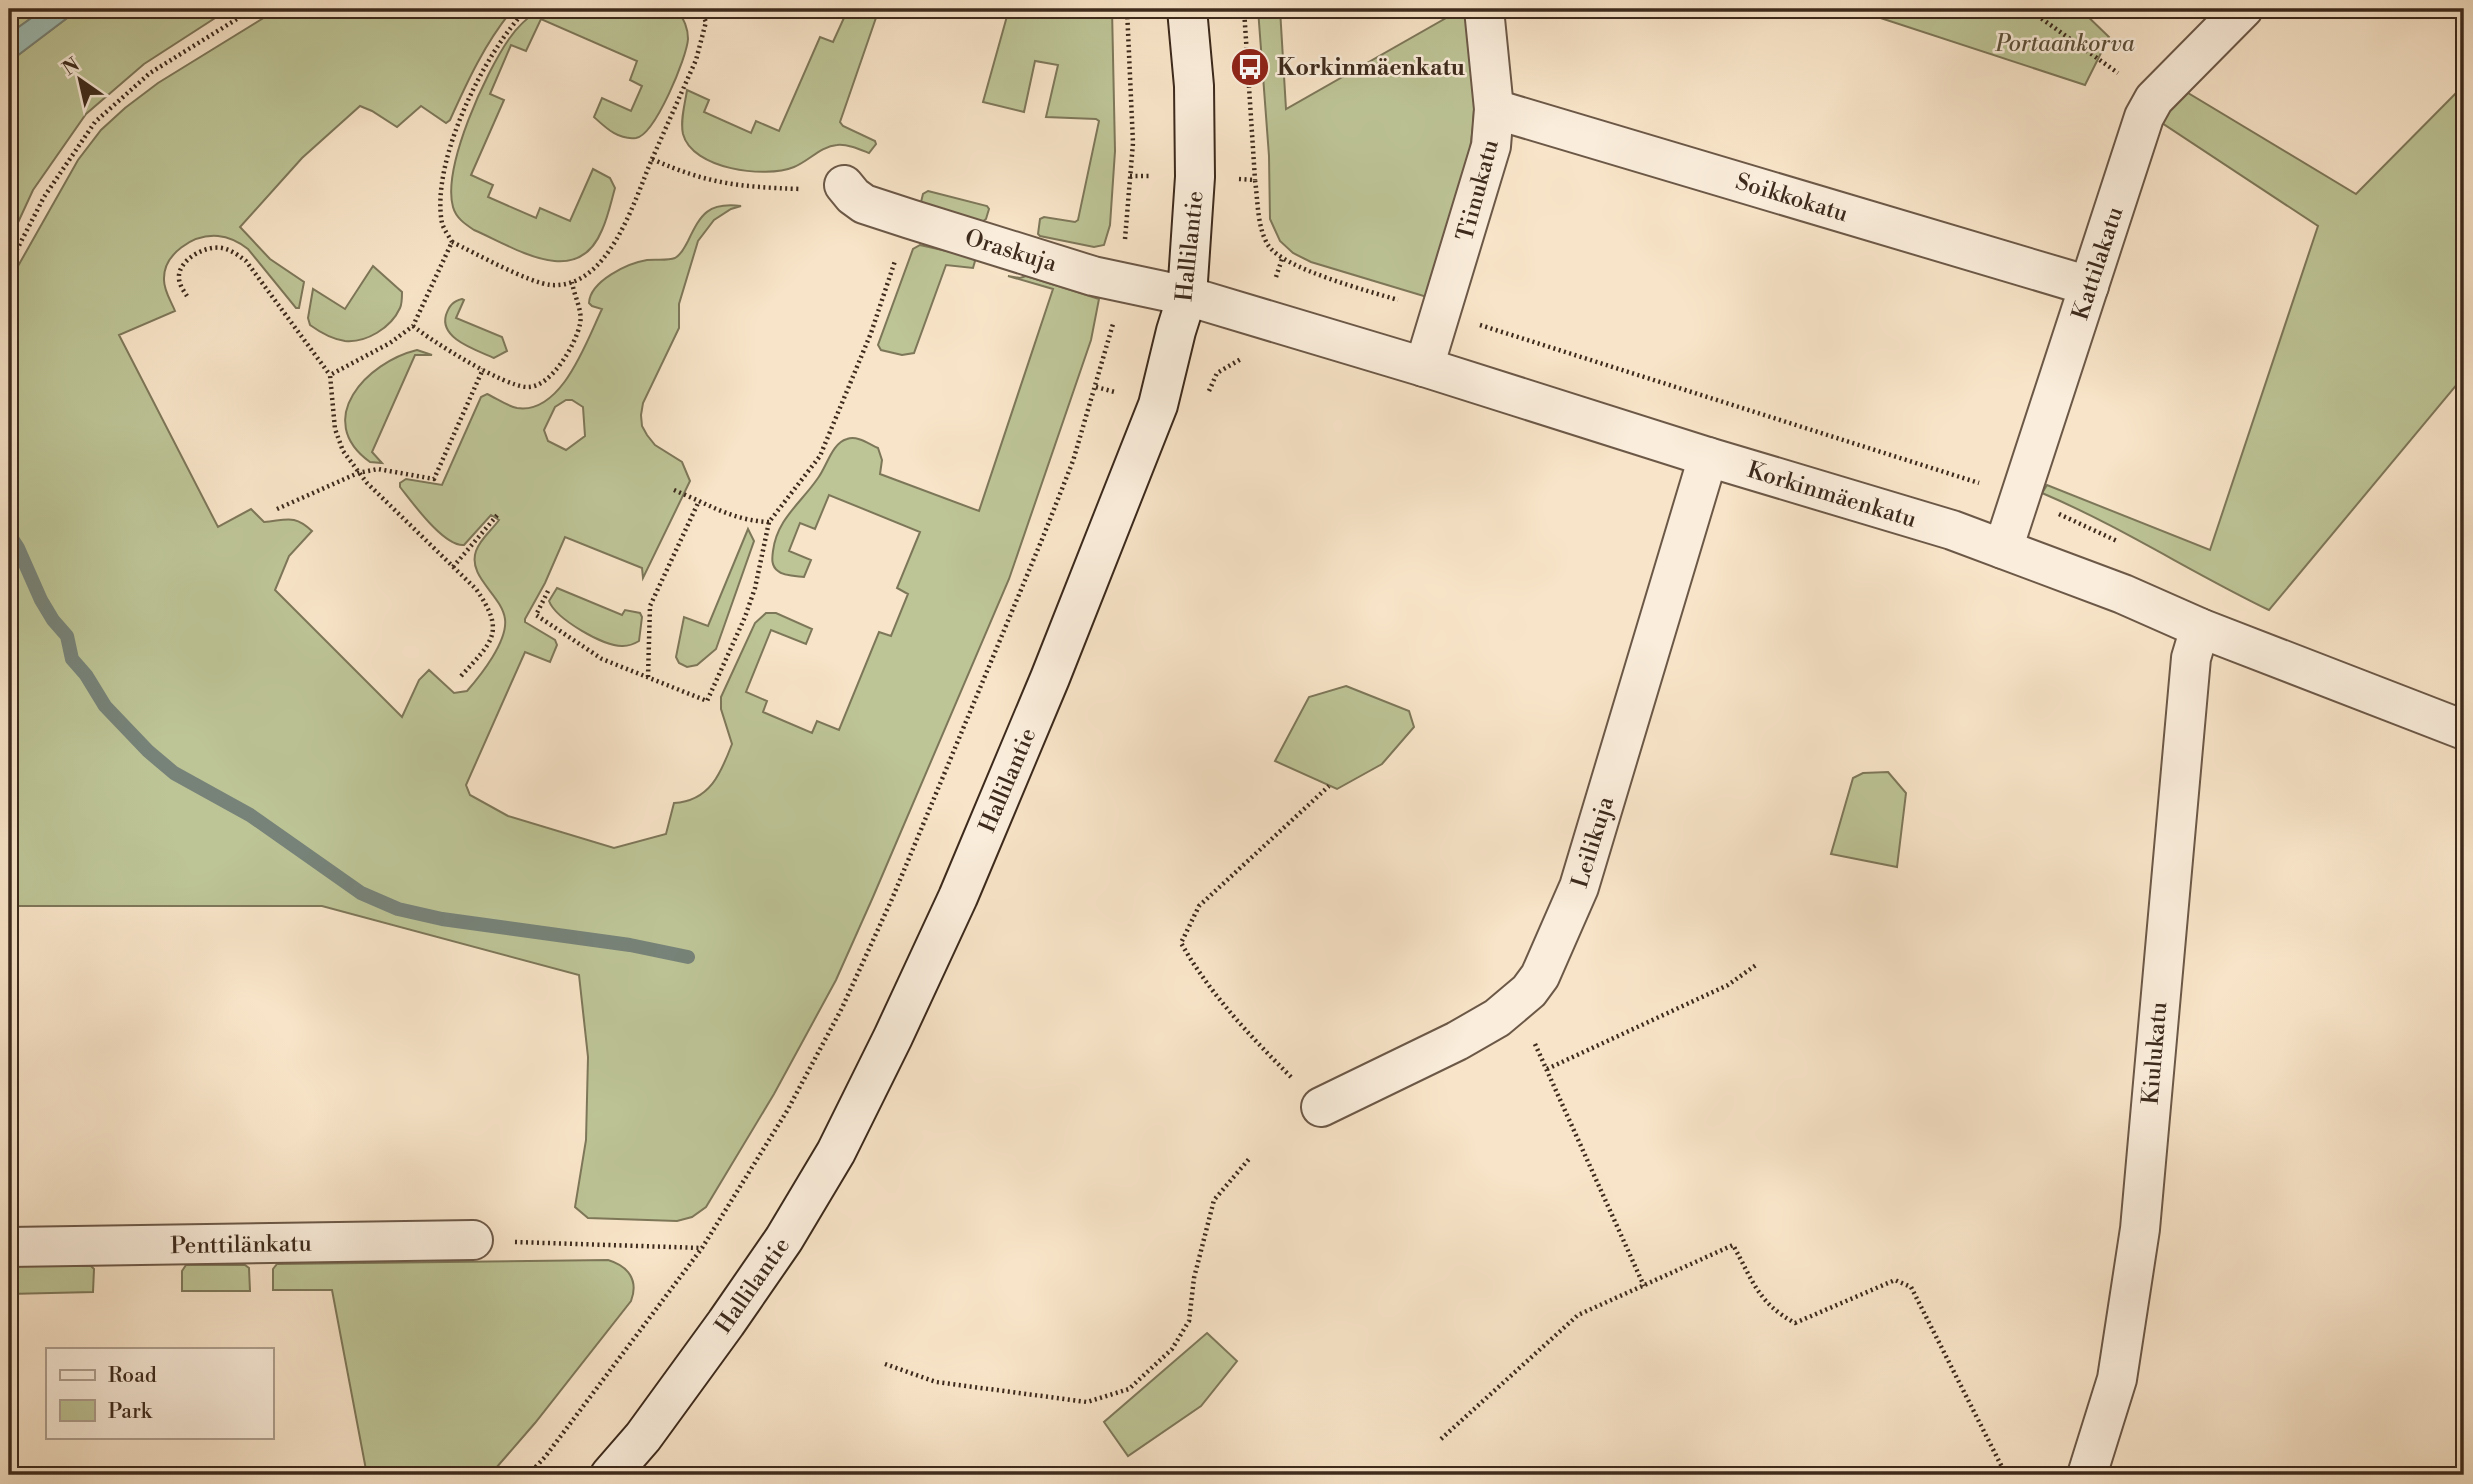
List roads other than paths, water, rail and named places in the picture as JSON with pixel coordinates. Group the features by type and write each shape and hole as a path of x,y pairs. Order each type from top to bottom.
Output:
{"street":[{"name":"Hallilantie","path":"610,1475 643,1437 784,1239 836,1152 958,897 1050,678 1158,405 1187,296 1195,177 1194,86 1186,9"},
{"name":"Tiinukatu","path":"1424,367 1486,165 1493,128 1494,109 1484,9"},
{"name":"Kattilakatu","path":"2003,550 2144,117 2154,99 2243,9"},
{"name":"Soikkokatu","path":"1494,109 2090,286"},
{"name":"Oraskuja","path":"849,191 864,204 910,219 1119,282 1187,296"},
{"name":"Korkinmäenkatu","path":"1187,296 1952,530 2123,594 2200,628 2464,730"},
{"name":"Leilikuja","path":"1321,1107 1457,1041 1497,1018 1529,991 1540,976 1566,922 1579,887 1708,457"},
{"name":"Kiulukatu","path":"2087,1475 2118,1379 2140,1229 2191,658 2200,628"},
{"name":"Penttilänkatu","path":"9,1247 473,1240"}],"water":[{"path":"44,9 79,9 9,62 9,34"}],"waterway":[{"path":"9,534 41,600 67,636 72,659 86,675 105,706 148,751 174,773 250,815 361,893 398,909 442,919 630,945 688,957"}],"place":[{"name":"Korkinmäenkatu","path":"1250,67"}],"park label":[{"name":"Portaankorva","path":"2065,43"}]}
